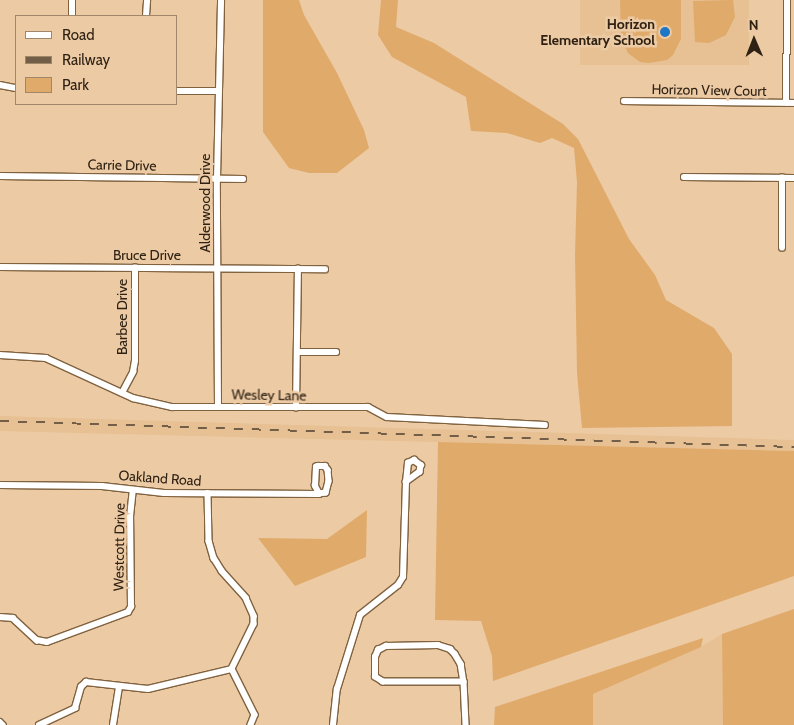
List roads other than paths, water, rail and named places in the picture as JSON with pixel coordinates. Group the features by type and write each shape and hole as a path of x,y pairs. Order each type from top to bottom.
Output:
{"street":[{"path":"72,0 72,15"},
{"path":"146,15 147,0"},
{"name":"Alderwood Drive","path":"218,407 217,179 221,0"},
{"path":"786,103 787,0"},
{"path":"0,85 15,88"},
{"path":"178,91 219,92"},
{"name":"Horizon View Court","path":"624,101 794,103"},
{"name":"Carrie Drive","path":"0,176 243,179"},
{"path":"684,177 794,178"},
{"path":"782,178 782,248"},
{"name":"Bruce Drive","path":"0,267 325,269"},
{"name":"Barbee Drive","path":"122,393 135,362 135,268"},
{"path":"296,408 299,352 298,268"},
{"path":"299,352 336,352"},
{"name":"Wesley Lane","path":"0,355 46,358 122,393 157,404 296,408 368,406 386,417 545,424"},
{"path":"321,465 328,470 328,488 326,493 319,494 315,486 315,478 316,468 321,465"},
{"path":"333,725 337,689 360,615 398,585 404,577 406,482"},
{"name":"Oakland Road","path":"0,484 102,486 164,493 319,494"},
{"name":"Westcott Drive","path":"0,617 13,618 37,640 47,642 128,612 131,607 130,517 132,490"},
{"path":"208,493 209,541 214,558 222,571 246,598 254,616 254,624 232,669"},
{"path":"464,682 383,682 375,677 375,657 378,650 386,646 438,645 450,649 461,664 464,682 466,725"},
{"path":"39,725 75,708 81,687 86,682 139,690 155,688 232,669"},
{"path":"232,669 255,715 252,725"},
{"path":"113,725 119,687"},
{"path":"53,719 58,725"},
{"path":"0,722 3,725"}],"railway":[{"path":"0,421 794,447"}],"place":[{"name":"Horizon Elementary School","path":"665,32"}]}
